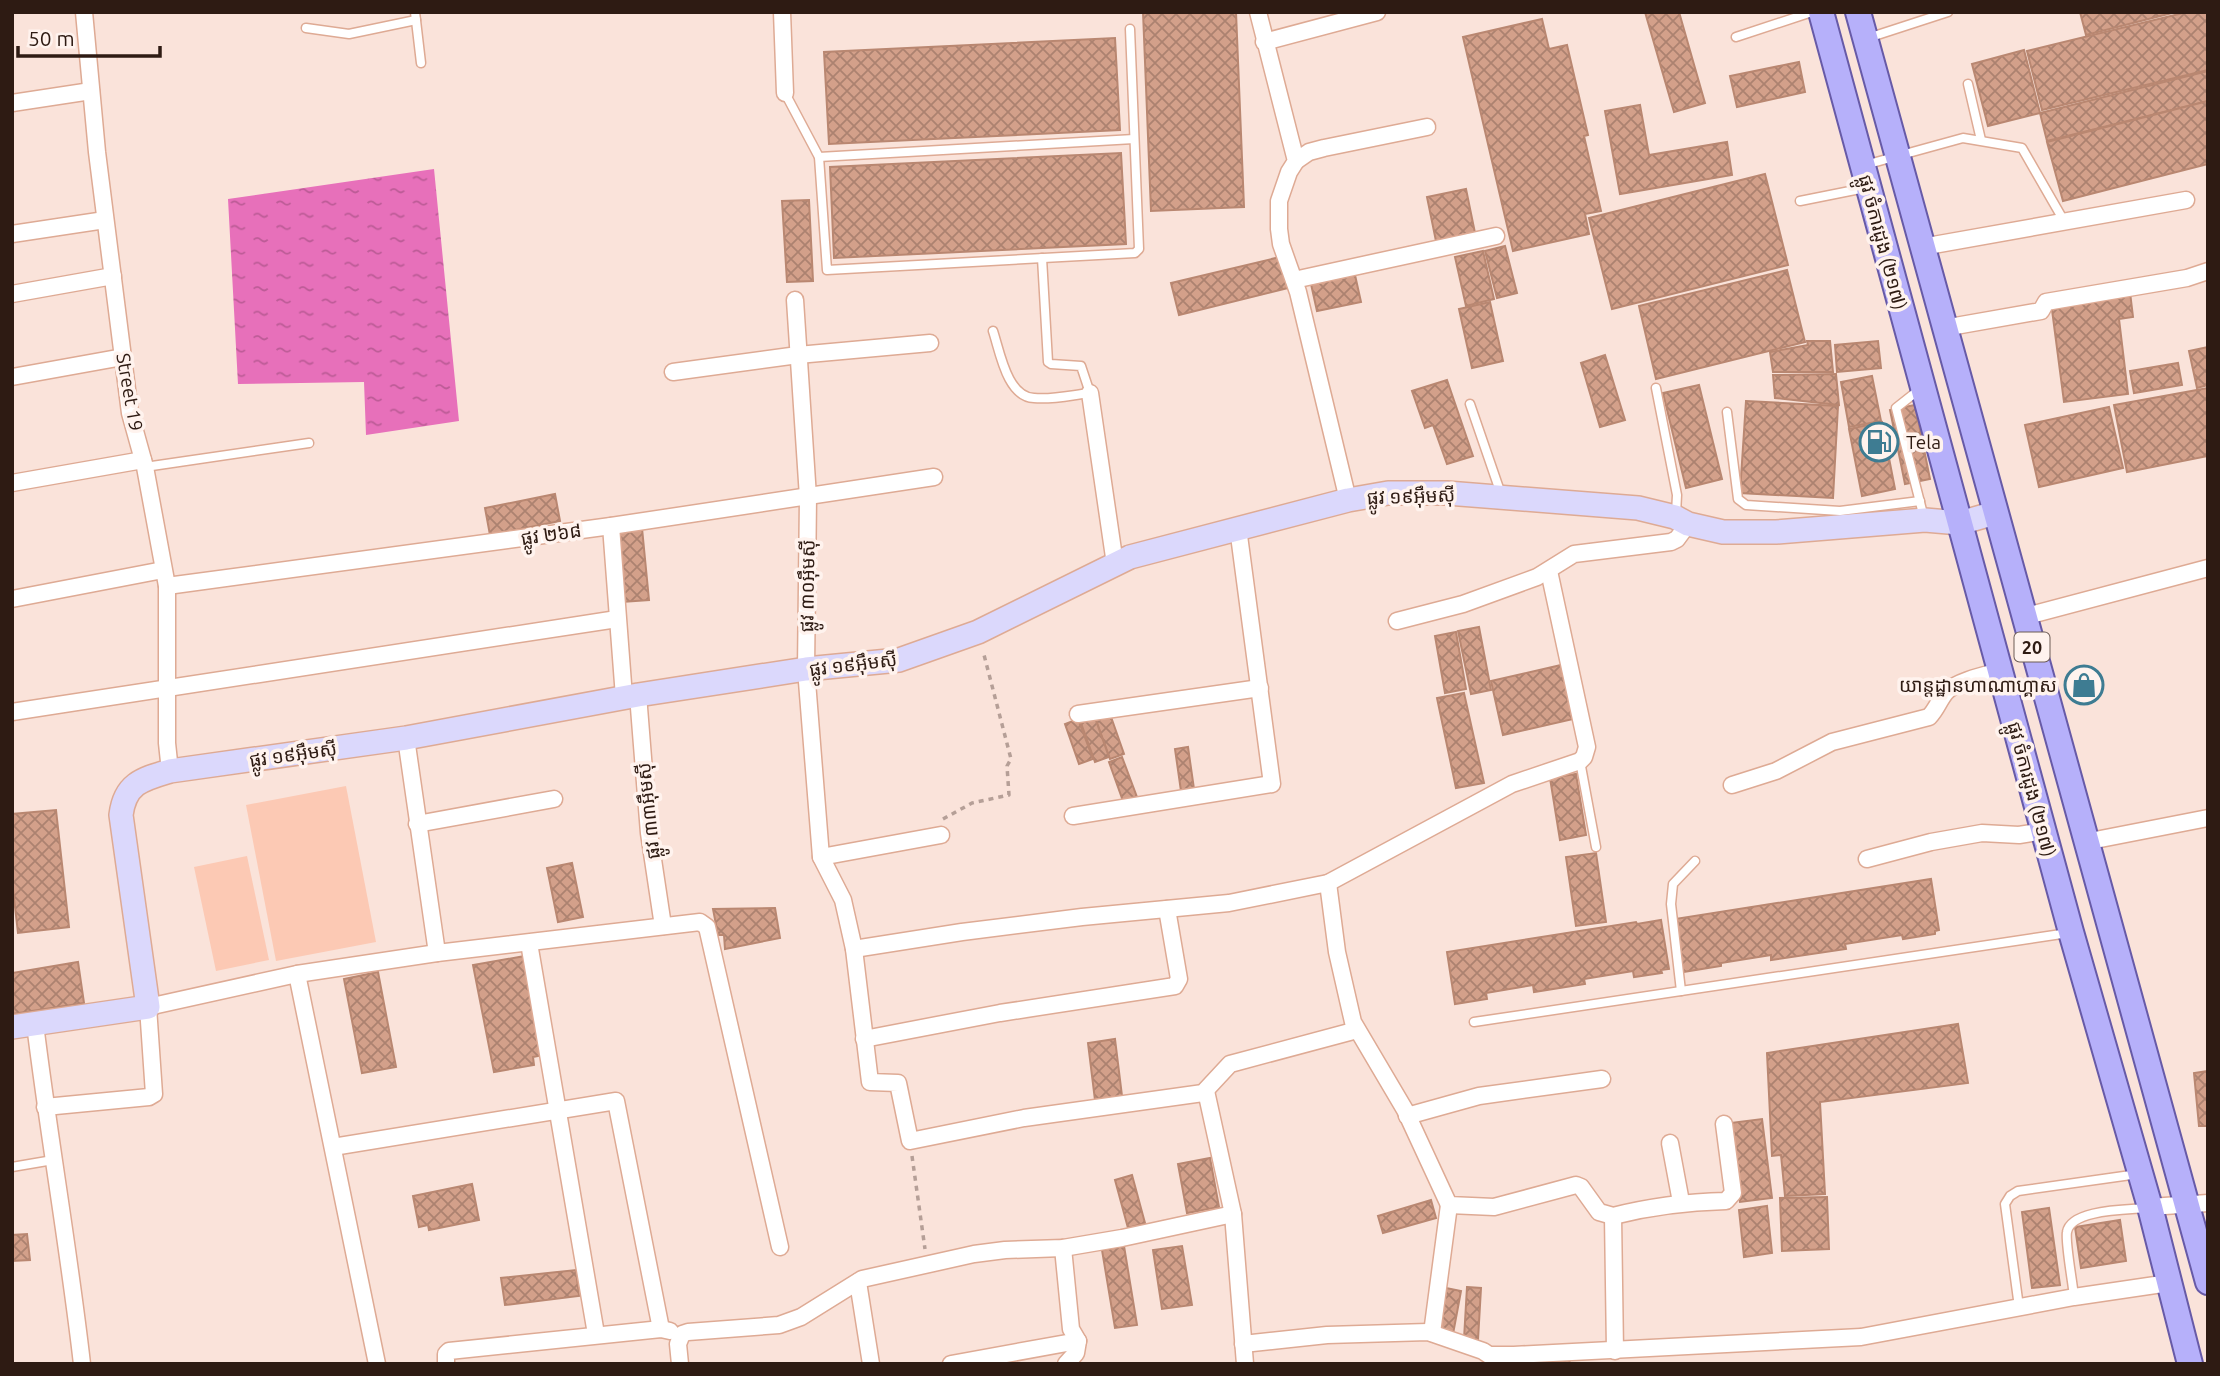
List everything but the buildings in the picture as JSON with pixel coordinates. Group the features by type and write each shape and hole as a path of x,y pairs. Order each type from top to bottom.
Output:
{"main road":[{"name":"ផ្លូវ ចំការដូង (២១៧)","path":"1821,12 2071,932 2141,1173 2190,1364"},
{"name":"ផ្លូវ ចំការដូង (២១៧)","path":"1858,12 2085,842 2197,1204 2208,1280"}],"street":[{"name":"Street 19","path":"84,12 105,220 130,413 144,463 167,586 167,743 170,771"},
{"path":"782,12 785,93"},
{"path":"1258,12 1296,161"},
{"path":"1264,42 1377,12"},
{"path":"12,103 91,91"},
{"path":"1348,500 1294,280 1281,244 1278,214 1283,187 1296,161 1309,152 1427,127"},
{"path":"1922,247 2186,200"},
{"path":"12,234 105,220"},
{"path":"1294,280 1496,236"},
{"path":"1944,328 2041,311 2046,302 2187,278 2208,271"},
{"path":"12,294 113,276"},
{"name":"ផ្លូវ ៣០អ៊ឹមស៊ី","path":"795,300 808,497 806,669 821,857 843,900 854,949 870,1082 898,1083 910,1141"},
{"path":"673,372 797,355 930,343"},
{"path":"12,377 123,357"},
{"path":"1090,393 1115,564"},
{"path":"12,482 144,463"},
{"name":"ផ្លូវ ២៦៨","path":"167,586 611,526 934,477"},
{"name":"ផ្លូវ ១៩អ៊ឹមស៊ី","path":"148,1007 121,814 123,800 133,786 145,778 170,771 406,737 631,696 806,669 899,660 978,632 1130,557 1348,500 1388,493 1503,496 1638,508 1723,531 1776,533 1922,511 1960,523 1995,513"},
{"path":"1397,621 1463,604 1549,571 1574,554 1671,542 1677,539 1682,521"},
{"name":"ផ្លូវ ៣៣អ៊ឹមស៊ី","path":"611,526 617,619 631,696 663,926"},
{"path":"1073,816 1272,784 1238,528"},
{"path":"2024,617 2208,568"},
{"path":"12,599 163,570"},
{"path":"854,949 989,928 1229,903 1328,883 1512,783 1580,761 1587,747 1549,571"},
{"path":"12,712 617,619"},
{"path":"1732,785 1776,771 1832,742 1929,716 1936,710 1946,692 1976,677 2000,671"},
{"path":"1078,713 1260,688"},
{"path":"406,737 437,953"},
{"path":"417,824 554,799"},
{"path":"2085,842 2208,818"},
{"path":"1867,859 1931,842 1982,833 2019,835 2044,831"},
{"path":"821,857 941,835"},
{"path":"1328,883 1337,952 1357,1030 1407,1116 1449,1205 1432,1333"},
{"path":"864,1039 1000,1013 1175,986 1179,979 1167,909"},
{"path":"78,1363 69,1257 54,1160 45,1107 24,1026 148,1007 298,974 437,953 700,922 708,927 780,1247"},
{"path":"529,943 596,1334"},
{"path":"298,974 377,1364"},
{"path":"45,1107 149,1097 154,1094 148,1007"},
{"path":"910,1141 1024,1118 1206,1091 1230,1064 1357,1030"},
{"path":"1407,1116 1479,1096 1602,1080"},
{"path":"1206,1091 1233,1214 1245,1364"},
{"path":"333,1147 614,1100 618,1104 662,1329"},
{"path":"1449,1205 1494,1207 1579,1185 1599,1212 1613,1216 1681,1202 1726,1200 1732,1197 1724,1124"},
{"path":"1670,1143 1681,1202"},
{"path":"2150,1207 2197,1204"},
{"path":"446,1364 446,1354 449,1351 596,1334 662,1329 682,1334 790,1322 858,1282 927,1265 1005,1250 1063,1248 1233,1214"},
{"path":"1613,1216 1615,1351"},
{"path":"1063,1248 1071,1329 1078,1341 1076,1353 1066,1364"},
{"path":"858,1282 871,1364"},
{"path":"1242,1344 1326,1335 1432,1333 1483,1351 1489,1359 1861,1336 2074,1297 2169,1283"},
{"path":"680,1364 678,1344 682,1334"},
{"path":"951,1364 1078,1341"}],"lane":[{"path":"1737,37 1812,12"},
{"path":"1865,38 1948,12"},
{"path":"306,28 349,34 415,16 421,63"},
{"path":"785,93 819,157 827,270 1138,253 1130,29"},
{"path":"1968,84 1981,140"},
{"path":"1800,201 1865,177 1898,156 1963,138 2022,148 2064,221"},
{"path":"819,157 1134,139"},
{"path":"992,331 1012,383 1020,394 1033,399 1090,393 1082,366 1048,362 1042,258"},
{"path":"1727,412 1738,499 1746,505 1840,511 1922,511 1896,408 1923,387"},
{"path":"1656,388 1682,521"},
{"path":"1470,404 1503,496"},
{"path":"144,463 309,443"},
{"path":"1580,761 1595,847"},
{"path":"1681,991 1671,904 1673,884 1695,861"},
{"path":"1474,1022 2071,932"},
{"path":"12,1167 54,1160"},
{"path":"2019,1307 2005,1204 2010,1196 2018,1191 2141,1173"},
{"path":"2074,1297 2067,1231 2073,1221 2084,1215 2150,1207"}],"path":[{"path":"941,835 941,820 972,803 1009,795 1007,766 1012,759 978,632"},
{"path":"910,1141 927,1265"}],"shaded area":[{"path":"346,786 376,942 276,961 246,805"},
{"path":"247,856 269,960 216,971 194,867"}],"water":[{"path":"434,169 459,421 366,435 364,382 238,384 228,199"}],"place":[{"name":"Tela","path":"1879,442"},
{"name":"យាន្ដដ្ឋានហាណាហ្គាស","path":"2084,685"}]}
